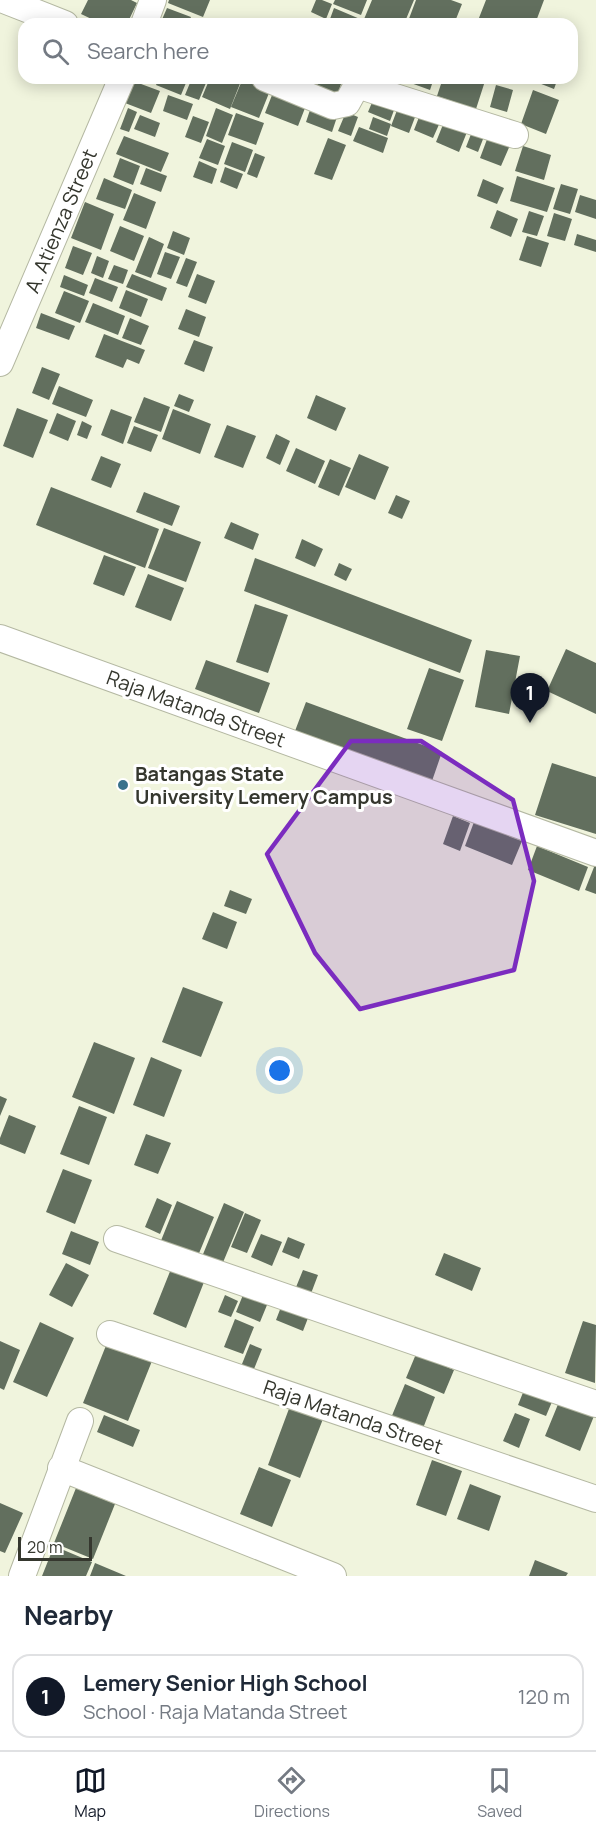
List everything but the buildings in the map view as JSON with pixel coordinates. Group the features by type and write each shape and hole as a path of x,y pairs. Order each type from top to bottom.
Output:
{"street":[{"path":"4,0 50,18"},
{"path":"146,18 153,0"},
{"name":"A. Atienza Street","path":"0,363 8,324 119,84"},
{"path":"280,84 333,106 347,103 357,85 515,135"},
{"name":"Raja Matanda Street","path":"0,638 596,853"},
{"path":"117,1239 596,1404"},
{"name":"Raja Matanda Street","path":"110,1334 596,1499"},
{"path":"22,1576 80,1421"},
{"path":"61,1468 333,1576"}],"highlighted area":[{"path":"351,741 421,741 513,800 534,881 514,970 360,1009 315,953 267,854"}],"place":[{"name":"Lemery Senior High School","path":"530,723"},
{"name":"Batangas State University Lemery Campus","path":"123,785"}]}
